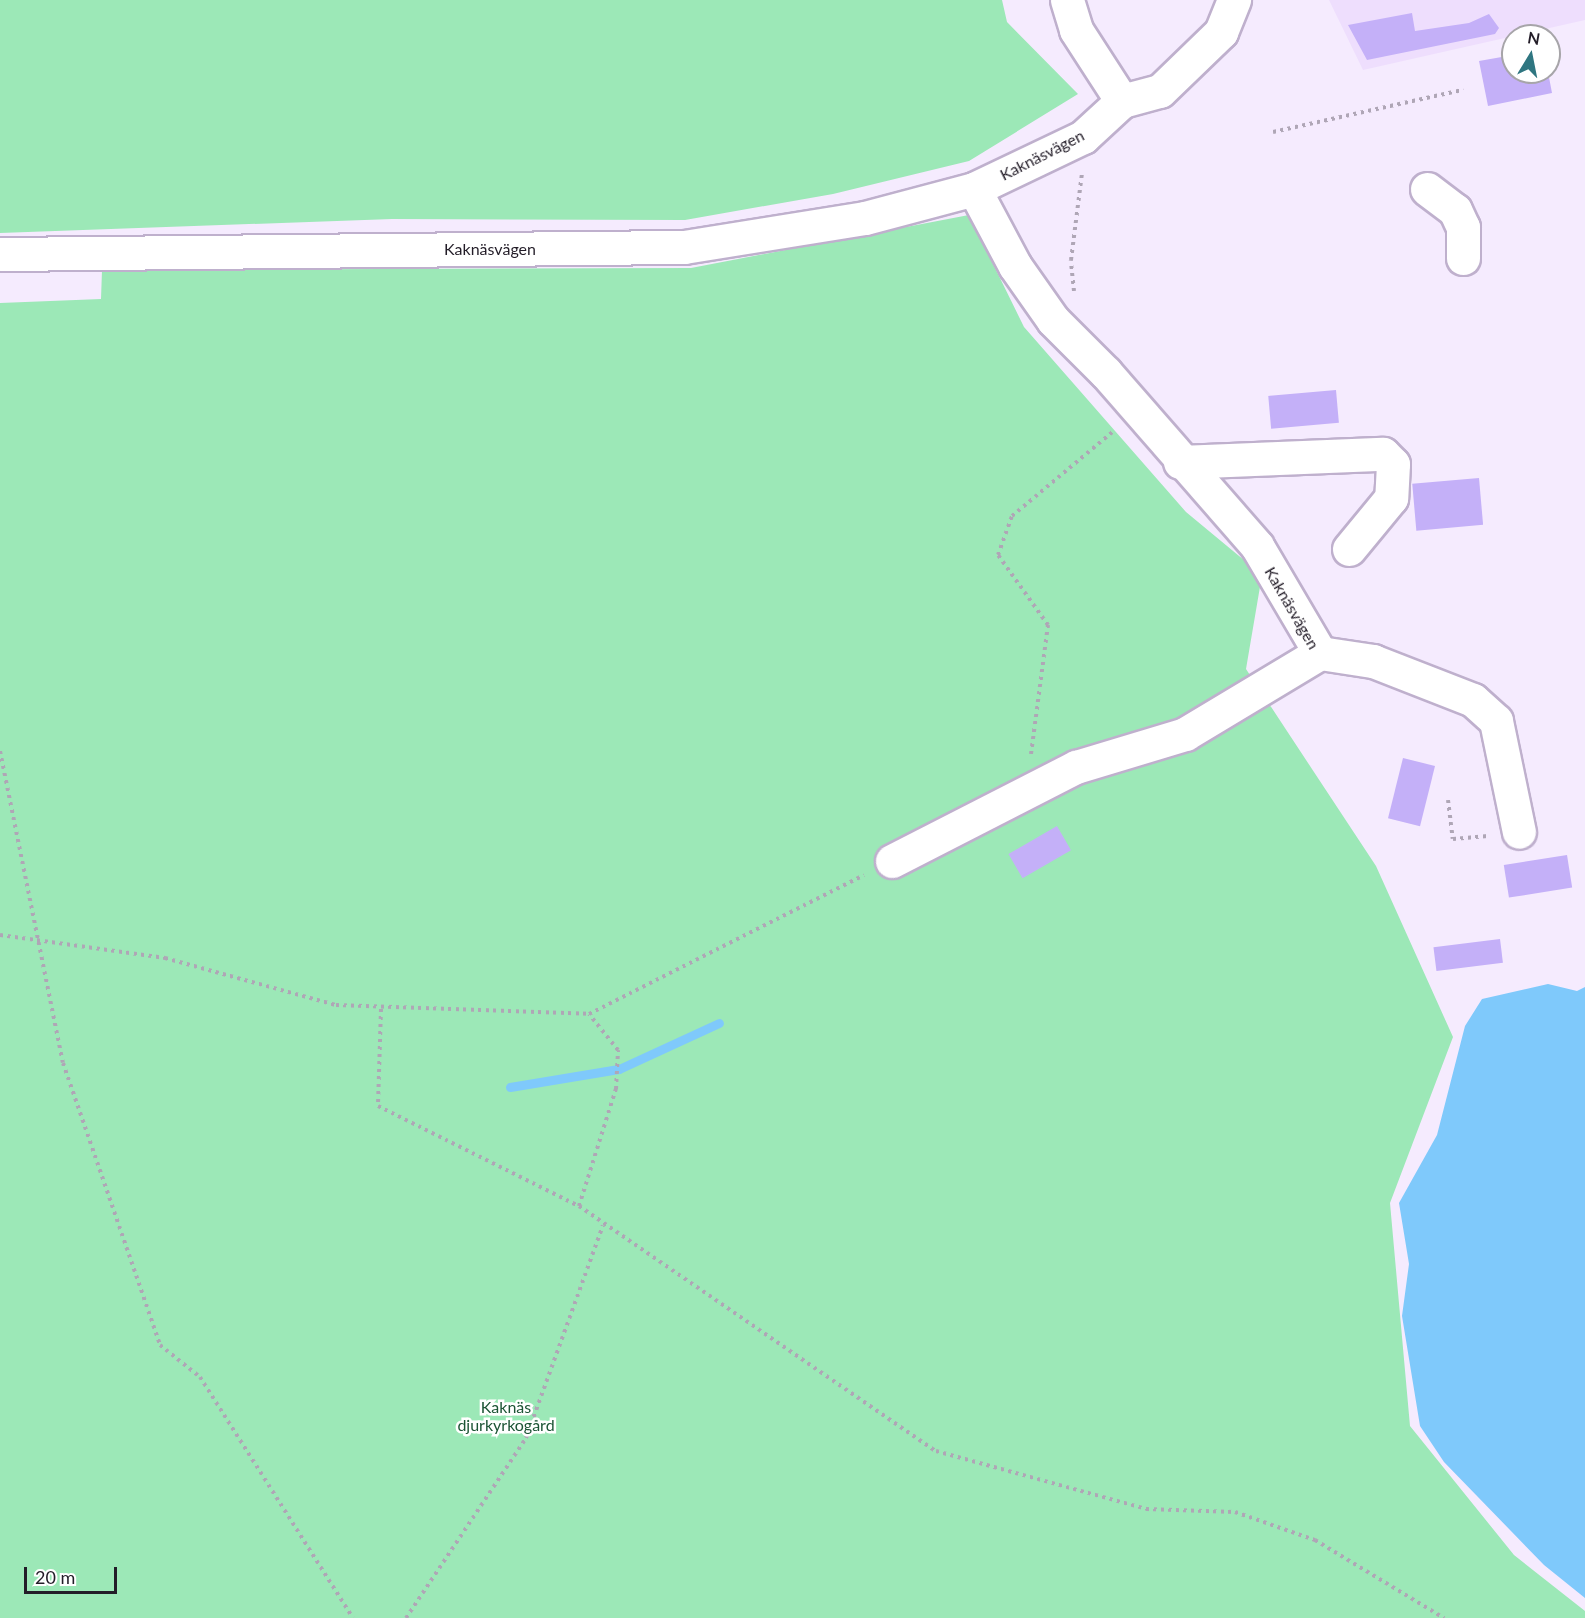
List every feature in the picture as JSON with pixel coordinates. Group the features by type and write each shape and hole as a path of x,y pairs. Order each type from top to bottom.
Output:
{"street":[{"path":"1066,0 1076,30 1122,101"},
{"name":"Kaknäsvägen","path":"0,254 684,247 775,236 974,189 1083,136 1122,101 1160,91 1221,32 1234,0"},
{"name":"Kaknäsvägen","path":"892,861 1025,790 1076,768 1185,734 1320,652 1257,546 1180,462 1079,345 1053,320 1015,266 974,189"},
{"path":"1427,189 1455,210 1463,227 1463,258"},
{"path":"1180,462 1383,454 1393,464 1391,498 1349,549"},
{"path":"1320,652 1373,661 1473,700 1488,714 1504,745 1519,832"}],"path":[{"path":"1272,132 1463,90"},
{"path":"1079,345 1071,260 1083,170"},
{"path":"1025,790 1048,626 998,555 1012,516 1045,483 1139,412"},
{"path":"0,751 63,1063 160,1345 200,1377 353,1618"},
{"path":"1448,800 1453,839 1519,832"},
{"path":"0,934 165,958 336,1005 381,1009 589,1014 892,861"},
{"path":"381,1009 378,1106 579,1206 603,1225 936,1451 1146,1509 1235,1512 1315,1540 1444,1618"},
{"path":"579,1206 616,1089 618,1050 589,1014"},
{"path":"406,1618 526,1438 603,1225"}],"shaded area":[{"path":"1329,0 1585,0 1585,20 1561,25 1501,24 1501,39 1363,70"}],"green space":[{"path":"0,0 1002,0 1007,22 1078,94 969,161 833,194 685,220 392,219 0,233"},
{"name":"Kaknäs djurkyrkogård","path":"969,215 1024,327 1186,512 1262,575 1246,669 1376,866 1453,1037 1390,1203 1410,1426 1514,1555 1585,1611 1585,1618 0,1618 0,303 101,299 102,270 691,268"}],"water":[{"path":"1548,984 1577,991 1585,987 1585,1598 1544,1565 1444,1462 1420,1426 1402,1316 1409,1264 1399,1203 1437,1135 1465,1026 1482,999"}],"building":[{"path":"1412,13 1415,31 1469,23 1489,14 1499,28 1495,34 1367,60 1348,25"},
{"path":"1501,57 1501,84 1550,84 1552,93 1488,106 1479,61"},
{"path":"1336,390 1339,423 1271,429 1268,396"},
{"path":"1479,478 1483,525 1416,531 1412,484"},
{"path":"1403,758 1435,766 1420,826 1388,818"},
{"path":"1057,826 1071,850 1023,878 1009,854"},
{"path":"1567,855 1572,888 1509,898 1504,865"},
{"path":"1500,939 1503,963 1436,971 1433,947"}],"waterway":[{"path":"510,1087 619,1069 719,1023"}]}
